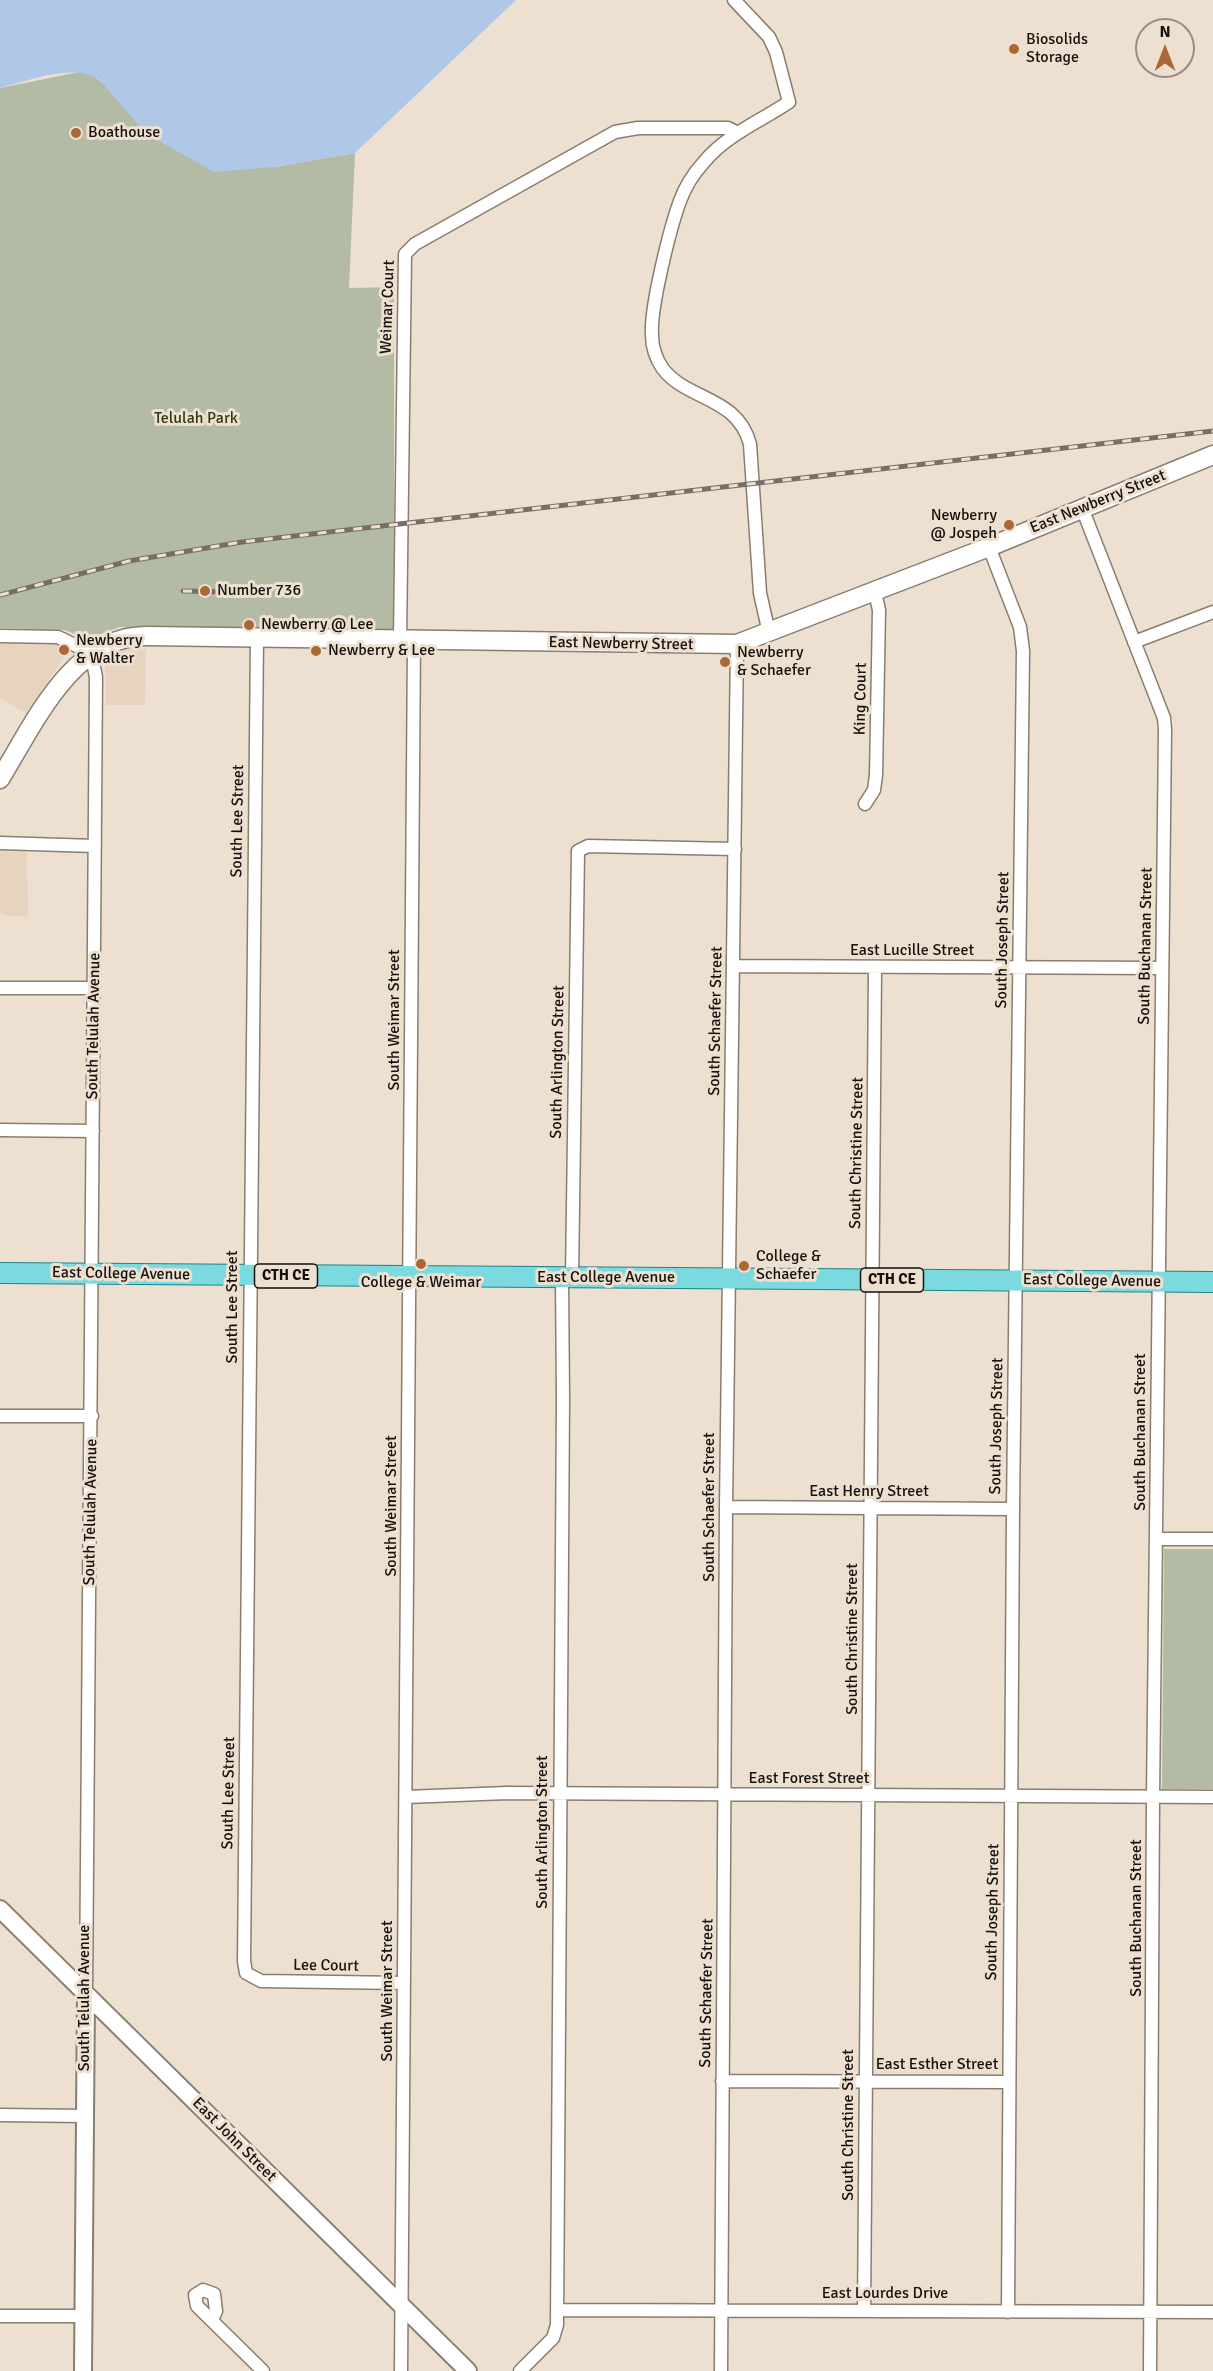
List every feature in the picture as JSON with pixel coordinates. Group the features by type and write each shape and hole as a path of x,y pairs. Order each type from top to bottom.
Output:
{"main road":[{"name":"East Newberry Street","path":"91,653 117,640 137,636 736,644 989,547 1213,455"},
{"path":"0,779 62,684 91,653"},
{"name":"East College Avenue","path":"0,1273 1213,1282"}],"street":[{"path":"734,0 769,37 776,52 789,102 738,134 705,160 680,200 663,267 652,333 656,356 669,375 727,410 747,432 750,444 760,593 769,633"},
{"name":"Weimar Court","path":"407,640 405,254 415,244 615,132 638,128 728,128 738,134"},
{"name":"South Buchanan Street","path":"1082,508 1164,718 1166,730 1158,1281 1150,2371"},
{"name":"South Joseph Street","path":"989,547 1022,637 1008,2082 1008,2312"},
{"name":"King Court","path":"865,804 874,790 876,775 879,610 875,592"},
{"path":"1134,642 1213,612"},
{"path":"0,636 58,637 91,653"},
{"name":"South Lee Street","path":"249,1976 245,1969 244,1949 257,638"},
{"name":"South Weimar Street","path":"401,2371 410,1276 407,640"},
{"name":"South Schaefer Street","path":"721,2371 726,1507 736,644"},
{"name":"South Telulah Avenue","path":"83,2371 97,693 91,653"},
{"path":"0,843 95,846"},
{"name":"South Arlington Street","path":"520,2371 553,2338 556,2333 557,2310 560,1794 567,1278 576,857 581,848 735,849"},
{"name":"East Lucille Street","path":"733,966 1162,968"},
{"name":"South Christine Street","path":"864,2311 875,968"},
{"path":"0,987 94,988"},
{"path":"0,1130 93,1131"},
{"path":"0,1416 92,1416"},
{"name":"East Henry Street","path":"726,1507 1013,1509"},
{"path":"1157,1539 1213,1539"},
{"name":"East Forest Street","path":"406,1797 560,1794 1213,1797"},
{"name":"East John Street","path":"0,1909 468,2371"},
{"name":"Lee Court","path":"249,1976 261,1981 404,1983"},
{"name":"East Esther Street","path":"722,2081 1008,2082"},
{"path":"0,2115 85,2116"},
{"name":"East Lourdes Drive","path":"557,2310 1213,2312"},
{"path":"0,2316 84,2316"},
{"path":"212,2320 263,2371"}],"shaded area":[{"path":"0,644 56,644 67,653 26,714 0,698"},
{"path":"146,649 145,705 106,705 105,662 108,656 125,650"},
{"path":"0,851 27,852 28,916 6,916 0,912"}],"green space":[{"name":"Telulah Park","path":"79,72 96,78 116,98 274,167 355,153 349,288 394,287 394,632 120,627 87,639 65,630 0,628 0,88"},
{"path":"1164,1549 1213,1549 1213,1789 1162,1789"}],"water":[{"path":"0,0 516,0 355,153 274,167 214,172 145,133 99,79 76,73 63,73 0,88"}],"railway":[{"path":"0,595 129,561 242,542 1213,431"},
{"path":"183,591 228,592"}],"place":[{"name":"Biosolids Storage","path":"1014,49"},
{"name":"Boathouse","path":"76,133"},
{"name":"Newberry @ Jospeh","path":"1009,525"},
{"name":"Number 736","path":"205,591"},
{"name":"Newberry @ Lee","path":"249,625"},
{"name":"Newberry & Walter","path":"64,650"},
{"name":"Newberry & Lee","path":"316,651"},
{"name":"Newberry & Schaefer","path":"725,662"},
{"name":"College & Weimar","path":"421,1264"},
{"name":"College & Schaefer","path":"744,1266"}]}
